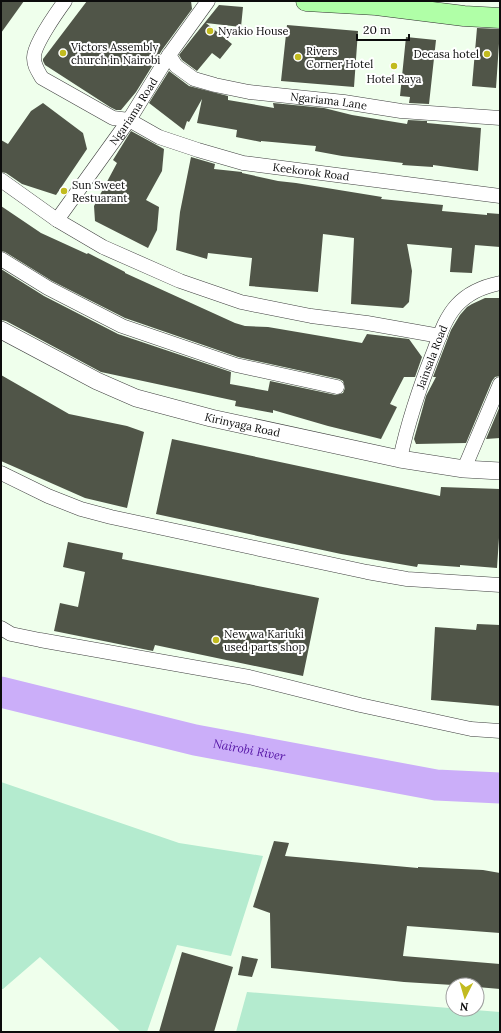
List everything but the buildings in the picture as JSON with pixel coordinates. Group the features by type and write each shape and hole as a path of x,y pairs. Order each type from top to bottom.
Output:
{"main road":[{"path":"306,1 376,5 464,16 500,18"}],"street":[{"name":"Keekorok Road","path":"63,1 36,48 34,57 36,68 42,78 113,118 129,120 159,137 243,163 500,196"},
{"name":"Ngariama Road","path":"57,220 129,120 169,55 208,1"},
{"name":"Ngariama Lane","path":"169,55 176,66 194,78 215,85 400,111 500,118"},
{"path":"1,180 57,220 102,247 180,281 241,302 311,316 367,323 440,336"},
{"path":"1,259 48,288 122,326 236,365 337,387"},
{"name":"Jainsala Road","path":"400,459 419,392 447,319 458,304 476,291 490,285 500,283"},
{"name":"Kirinyaga Road","path":"1,330 97,381 136,398 211,418 400,459 464,469 500,471"},
{"path":"464,469 500,384"},
{"path":"1,473 48,496 81,509 111,517 374,574 407,579 500,585"},
{"path":"1,628 11,634 40,640 249,677 360,705 471,729 500,731"}],"green space":[{"path":"1,782 179,843 263,856 231,956 177,945 147,1032 121,1032 40,957 3,989 1,989"},
{"path":"247,992 445,1008 445,1017 485,1017 485,1011 500,1012 500,1032 236,1032"}],"waterway":[{"name":"Nairobi River","path":"1,692 195,740 436,785 500,788"}],"place":[{"name":"Nyakio House","path":"210,31"},
{"name":"Victors Assembly church in Nairobi","path":"63,53"},
{"name":"Decasa hotel","path":"487,54"},
{"name":"Rivers Corner Hotel","path":"298,57"},
{"name":"Hotel Raya","path":"394,66"},
{"name":"Sun Sweet Restuarant","path":"64,191"},
{"name":"New wa Kariuki used parts shop","path":"216,640"}]}
